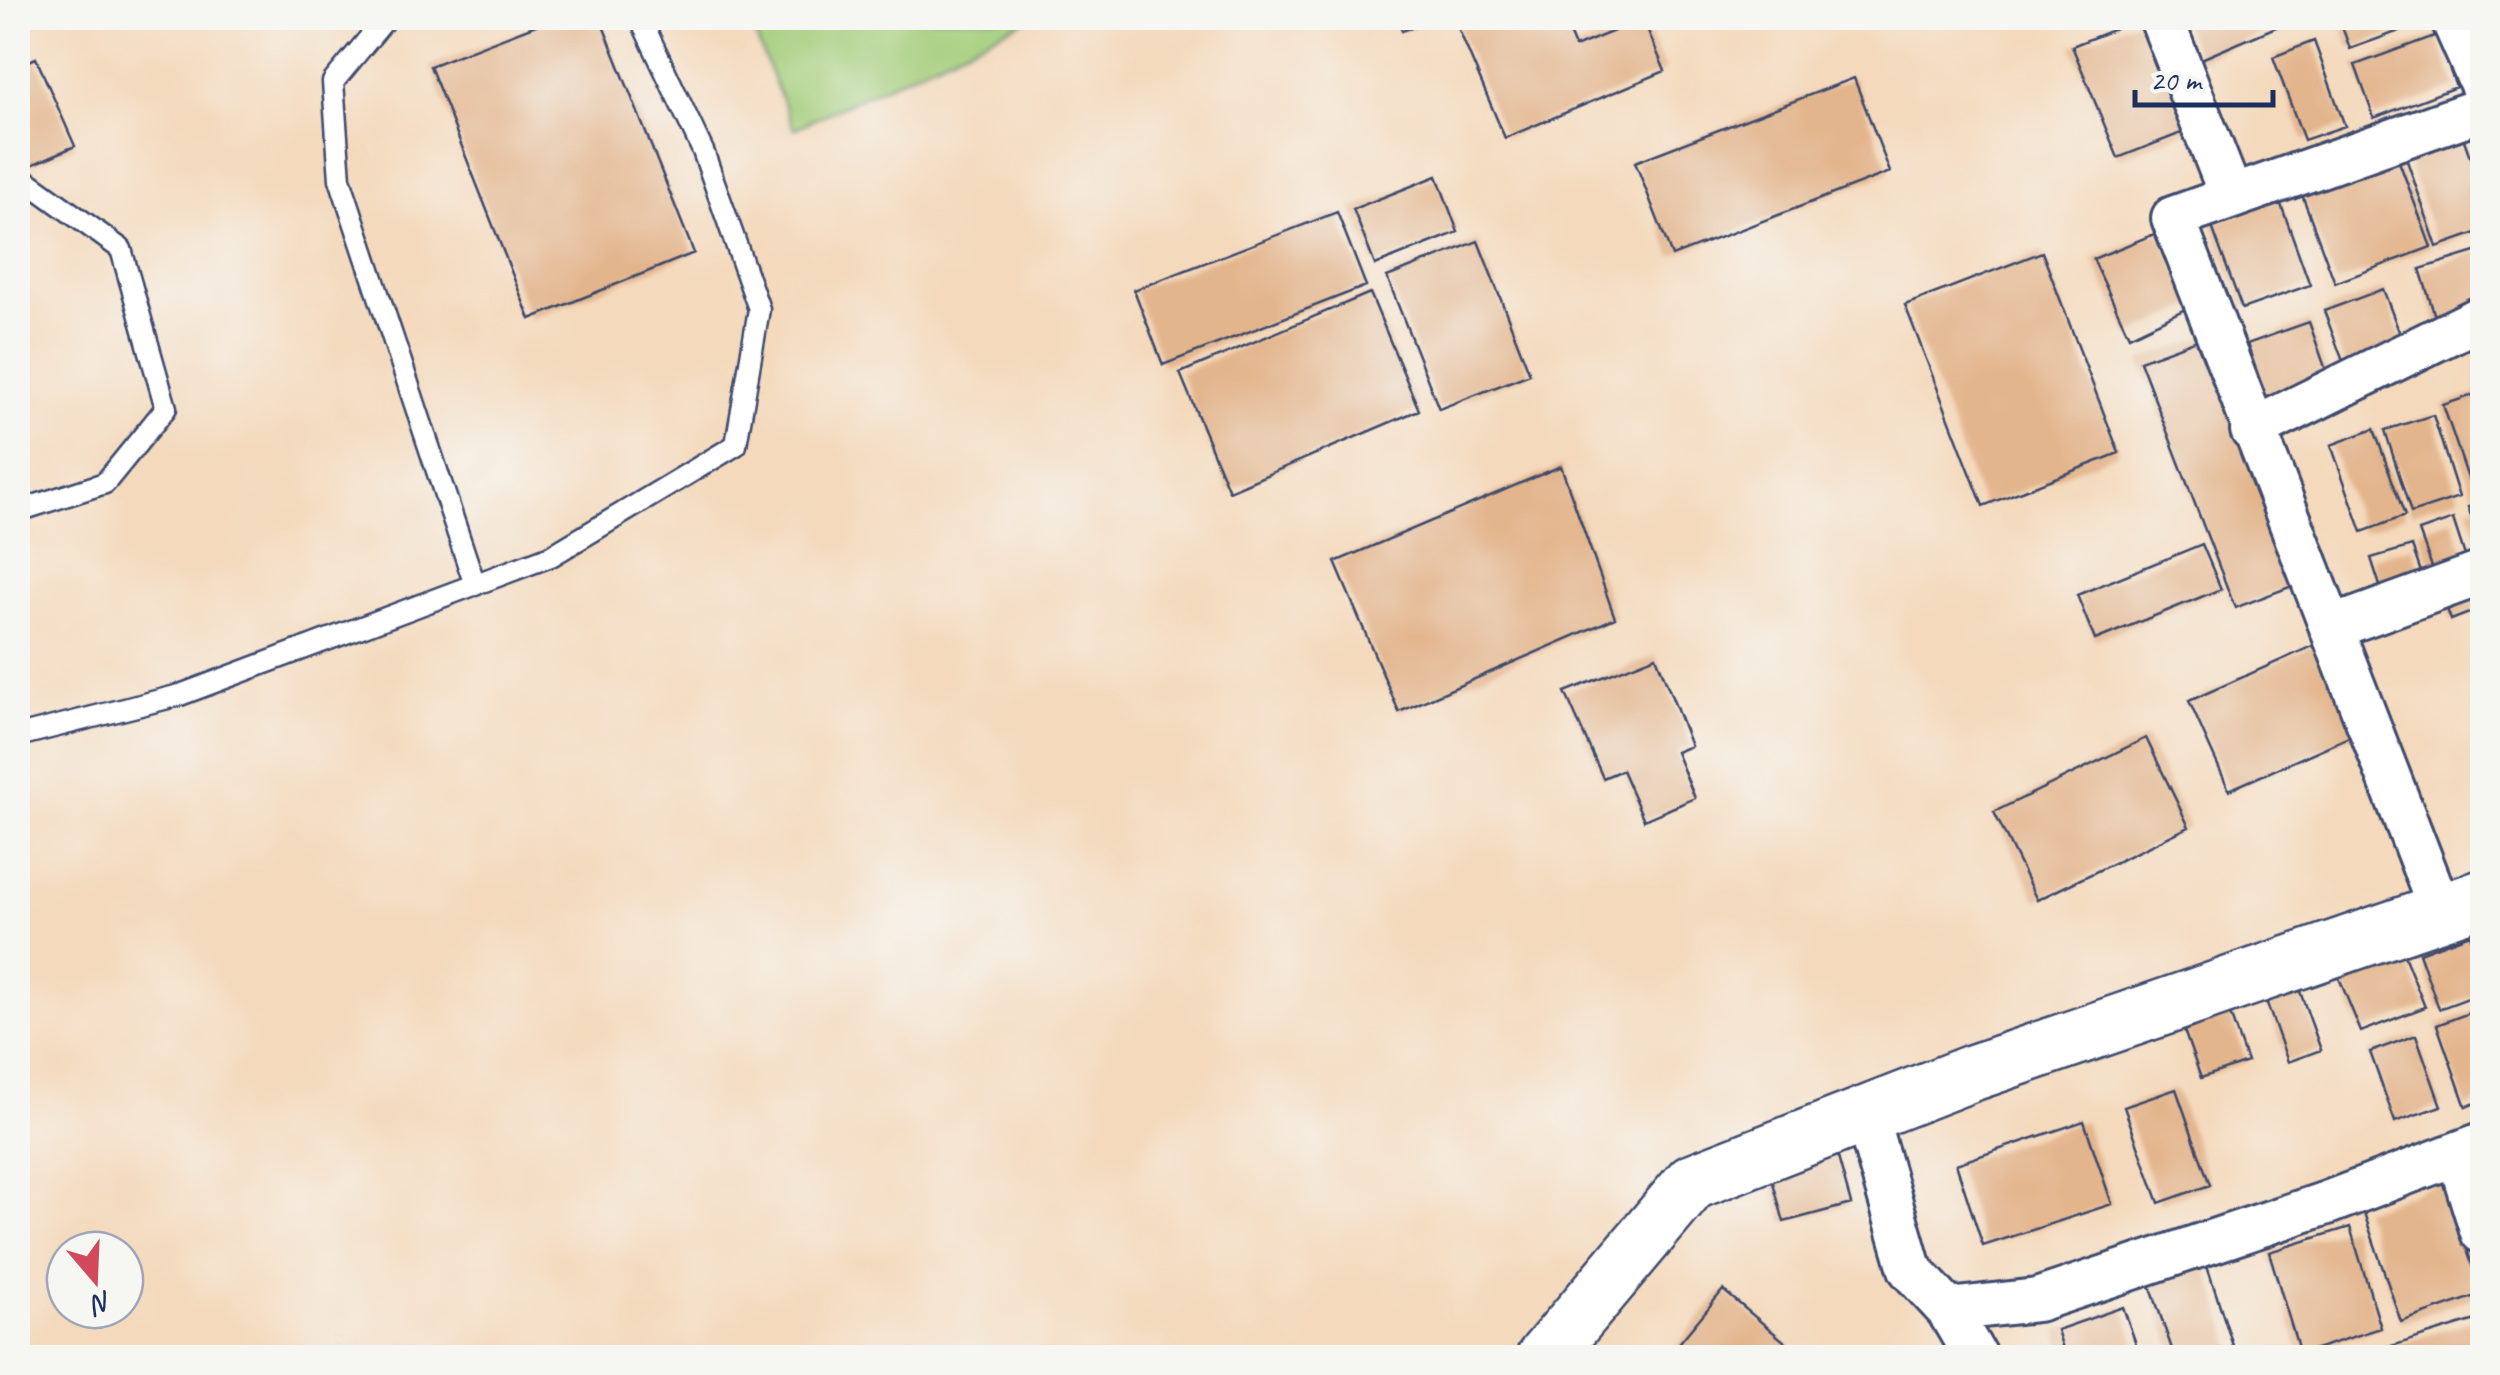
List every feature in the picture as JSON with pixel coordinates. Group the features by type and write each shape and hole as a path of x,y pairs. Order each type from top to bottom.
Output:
{"street":[{"path":"2161,18 2231,196"},
{"path":"2452,18 2482,86"},
{"path":"1544,1358 1692,1182 1972,1073 2462,905 2331,628 2172,218 2482,109"},
{"path":"2252,430 2482,318"},
{"path":"2331,628 2482,573"},
{"path":"1866,1115 1910,1268 1948,1310 1976,1358"},
{"path":"1948,1310 2037,1300 2470,1149 2482,1232"}],"lane":[{"path":"386,18 333,82 340,179 475,584"},
{"path":"18,736 180,695 551,556 736,445 760,310 702,151 640,18"},
{"path":"18,182 27,181 121,250 166,408 105,482 18,511"}],"green space":[{"path":"748,18 1030,18 794,129"}],"building":[{"path":"554,18 600,18 694,253 530,319 430,66"},
{"path":"1397,18 1438,18 1402,31"},
{"path":"1454,18 1563,18 1575,47 1643,19 1665,71 1505,138"},
{"path":"2143,18 2189,130 2118,158 2072,46"},
{"path":"2181,18 2297,18 2199,60"},
{"path":"2339,18 2422,18 2424,22 2350,49"},
{"path":"2437,35 2456,87 2374,118 2355,65"},
{"path":"2314,41 2345,126 2304,140 2273,57"},
{"path":"36,58 75,146 18,171 18,66"},
{"path":"1854,78 1890,172 1672,256 1635,162"},
{"path":"2462,134 2482,191 2482,231 2437,247 2405,155"},
{"path":"2397,156 2431,247 2335,283 2301,192"},
{"path":"1437,176 1458,232 1375,265 1353,209"},
{"path":"2279,199 2310,285 2242,309 2211,224"},
{"path":"1337,212 1366,286 1163,365 1134,290"},
{"path":"2159,232 2194,305 2129,336 2093,259"},
{"path":"1478,241 1530,374 1439,409 1387,277"},
{"path":"2482,250 2482,336 2445,348 2420,269"},
{"path":"2042,252 2119,453 1983,506 1905,305"},
{"path":"2383,289 2414,371 2355,393 2324,311"},
{"path":"1370,293 1419,410 1229,491 1180,373"},
{"path":"2309,322 2338,404 2276,426 2247,344"},
{"path":"2205,337 2300,583 2235,608 2140,361"},
{"path":"2482,392 2482,489 2473,493 2443,405"},
{"path":"2433,415 2459,497 2411,513 2385,430"},
{"path":"2374,429 2405,516 2362,532 2331,445"},
{"path":"1561,466 1615,618 1399,712 1335,562"},
{"path":"2482,502 2482,549 2468,507"},
{"path":"2453,519 2482,608 2451,620 2419,531"},
{"path":"2202,544 2221,589 2095,640 2077,595"},
{"path":"2412,546 2433,607 2391,620 2371,558"},
{"path":"2335,636 2374,726 2229,790 2189,701"},
{"path":"1656,656 1691,746 1676,752 1695,798 1644,820 1622,770 1603,778 1565,692"},
{"path":"2146,738 2189,827 2037,900 1994,812"},
{"path":"2470,934 2482,969 2482,993 2439,1009 2419,953"},
{"path":"2401,948 2425,1007 2361,1032 2337,973"},
{"path":"2298,986 2321,1050 2288,1062 2265,998"},
{"path":"2228,1008 2247,1062 2201,1078 2182,1025"},
{"path":"2482,1008 2482,1100 2466,1107 2437,1025"},
{"path":"2416,1035 2441,1106 2395,1122 2370,1052"},
{"path":"2176,1089 2210,1185 2159,1203 2124,1107"},
{"path":"2084,1121 2112,1204 1983,1246 1956,1164"},
{"path":"1834,1143 1851,1204 1784,1222 1767,1161"},
{"path":"2444,1182 2482,1294 2401,1322 2363,1210"},
{"path":"2350,1227 2381,1328 2300,1354 2269,1252"},
{"path":"2206,1263 2237,1358 2175,1358 2149,1282"},
{"path":"1723,1290 1804,1358 1667,1358"},
{"path":"2123,1307 2141,1358 2066,1358 2057,1330"},
{"path":"2482,1318 2482,1358 2388,1358 2385,1348"}]}
